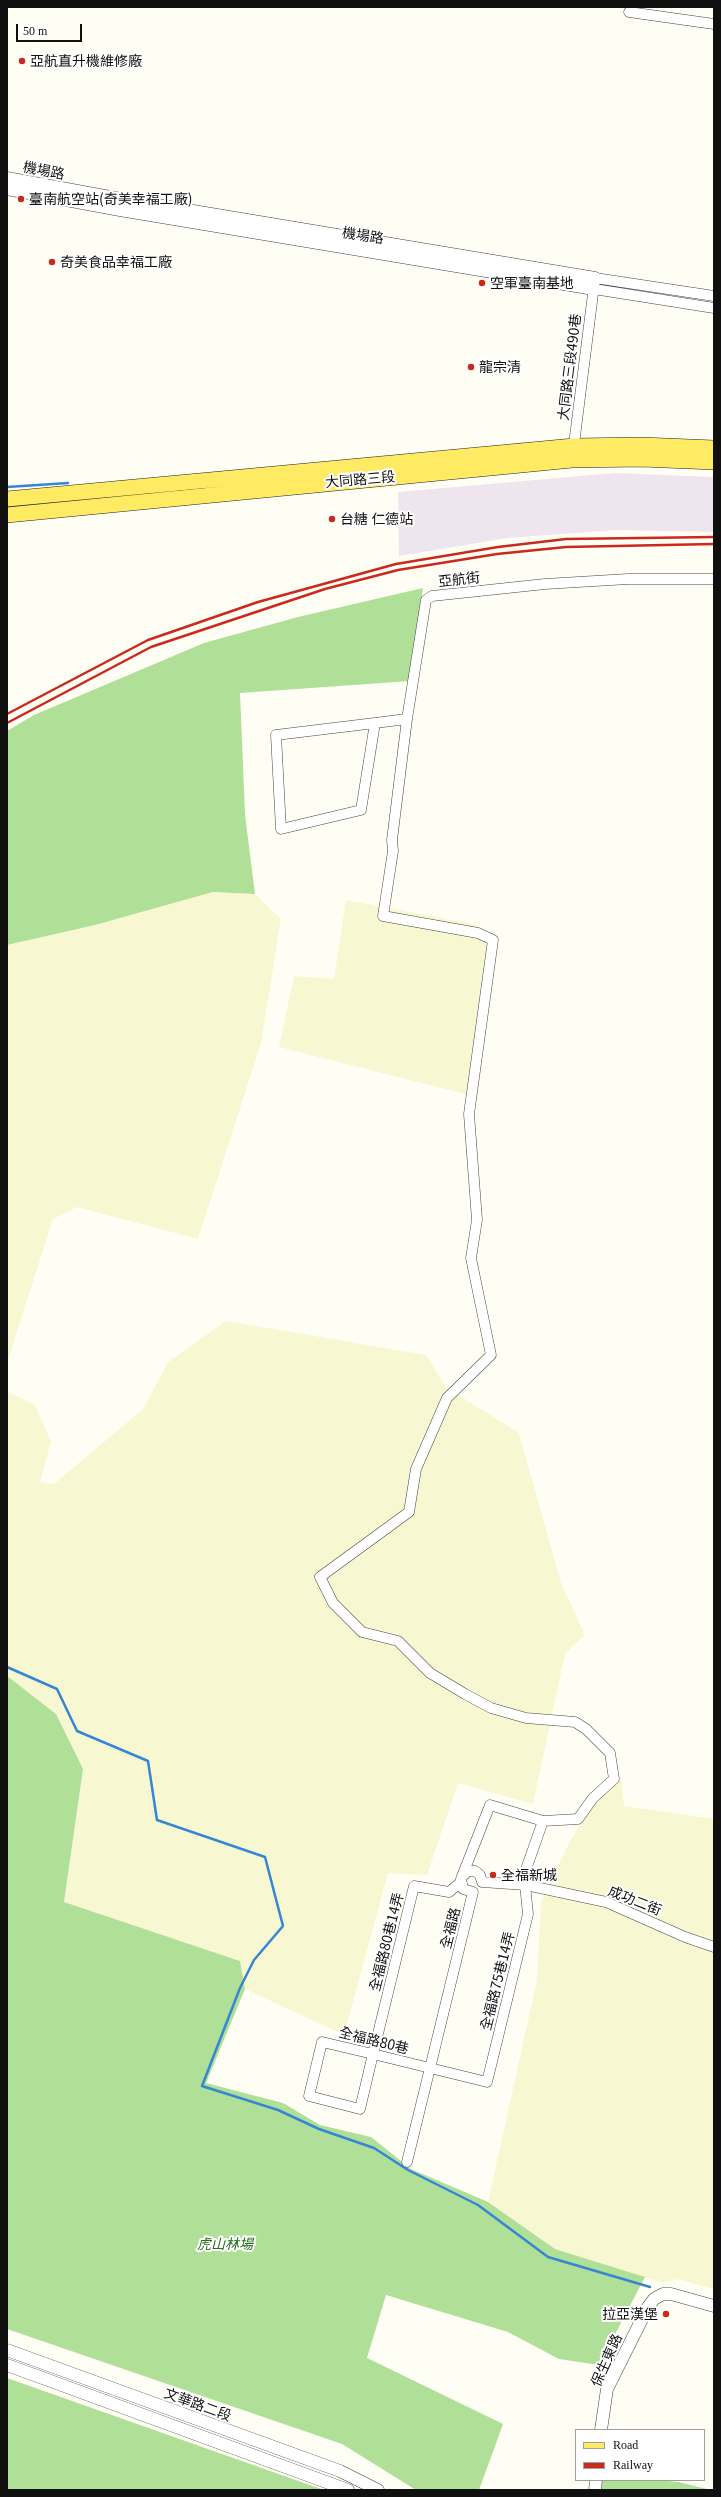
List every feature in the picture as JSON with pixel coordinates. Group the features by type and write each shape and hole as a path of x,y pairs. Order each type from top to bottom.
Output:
{"main road":[{"name":"大同路三段","path":"7,515 642,445 714,448"},
{"name":"大同路三段","path":"7,499 573,453 641,459 714,462"}],"street":[{"path":"629,12 714,24"},
{"name":"機場路","path":"7,178 594,283 714,308"},
{"name":"機場路","path":"7,189 120,210 594,283 714,296"},
{"name":"大同路三段490巷","path":"573,453 594,283"},
{"name":"亞航街","path":"543,1821 562,1818 578,1819 593,1798 614,1779 610,1753 586,1729 575,1722 526,1718 491,1708 430,1673 398,1641 362,1632 333,1603 320,1577 409,1512 416,1469 447,1398 491,1355 471,1258 478,1220 469,1114 493,940 478,933 383,916 393,851 392,840 407,719 426,600 429,597 545,584 628,579 714,579"},
{"path":"375,723 361,810 281,829 276,735 407,719"},
{"path":"461,1880 490,1804 543,1821"},
{"name":"全福路75巷14弄","path":"430,2068 487,2082 528,1914 524,1875 543,1821"},
{"path":"461,1880 468,1871 480,1877 480,1889 474,1892"},
{"name":"成功二街","path":"480,1877 606,1902 685,1937 714,1947"},
{"name":"全福路","path":"407,2162 474,1892 463,1889 461,1880"},
{"name":"全福路80巷14弄","path":"372,2054 414,1886 449,1892 461,1880"},
{"name":"全福路80巷","path":"372,2054 360,2109 309,2096 322,2042 372,2054 430,2068"},
{"name":"保生東路","path":"601,2429 606,2389 648,2307 654,2299 663,2294 671,2294 714,2306"},
{"name":"文華路二段","path":"7,2350 340,2471 378,2490"},
{"name":"文華路二段","path":"7,2365 348,2490"}],"shaded area":[{"path":"615,473 714,477 714,532 616,530 508,538 399,556 398,492"}],"green space":[{"path":"423,588 410,681 240,693 245,815 255,894 213,892 95,925 7,945 7,731 34,715 204,643 298,617"},
{"path":"213,892 255,894 281,919 261,1043 198,1239 77,1207 53,1219 7,1363 7,945 96,925"},
{"path":"346,900 474,924 494,936 473,1096 279,1047 294,976 334,979"},
{"path":"226,1321 426,1355 446,1387 519,1433 561,1583 585,1635 565,1654 533,1804 458,1783 427,1875 388,1873 344,2035 245,1989 240,1961 64,1902 83,1769 7,1676 7,1391 35,1405 51,1441 40,1482 54,1484 143,1409 168,1362"},
{"name":"虎山林場","path":"7,1676 56,1714 83,1769 64,1902 240,1961 245,1989 206,2083 283,2103 320,2125 371,2137 411,2169 488,2202 555,2249 645,2277 599,2365 559,2359 508,2332 386,2295 367,2358 503,2424 479,2490 416,2490 342,2444 7,2329"},
{"path":"621,1777 624,1806 714,1819 714,2289 677,2279 664,2283 555,2249 488,2202 537,1980 541,1902 569,1843 594,1802"},
{"path":"7,2378 324,2490 7,2490"},
{"path":"602,2481 668,2481 679,2482 711,2490 599,2490"}],"waterway":[{"path":"7,487 68,483"},
{"path":"7,1667 57,1689 77,1731 148,1761 157,1820 265,1857 283,1926 254,1960 240,1988 202,2086 278,2110 319,2129 374,2148 408,2170 478,2205 548,2257 650,2287"}],"railway":[{"path":"7,714 148,640 258,602 396,564 498,547 566,539 714,537"},
{"path":"7,723 151,647 325,589 398,570 497,554 566,547 714,544"}],"place":[{"name":"亞航直升機維修廠","path":"22,61"},
{"name":"臺南航空站(奇美幸福工廠)","path":"21,199"},
{"name":"奇美食品幸福工廠","path":"52,262"},
{"name":"空軍臺南基地","path":"482,283"},
{"name":"龍宗清","path":"471,367"},
{"name":"台糖 仁德站","path":"332,519"},
{"name":"全福新城","path":"493,1875"},
{"name":"拉亞漢堡","path":"666,2314"}]}
